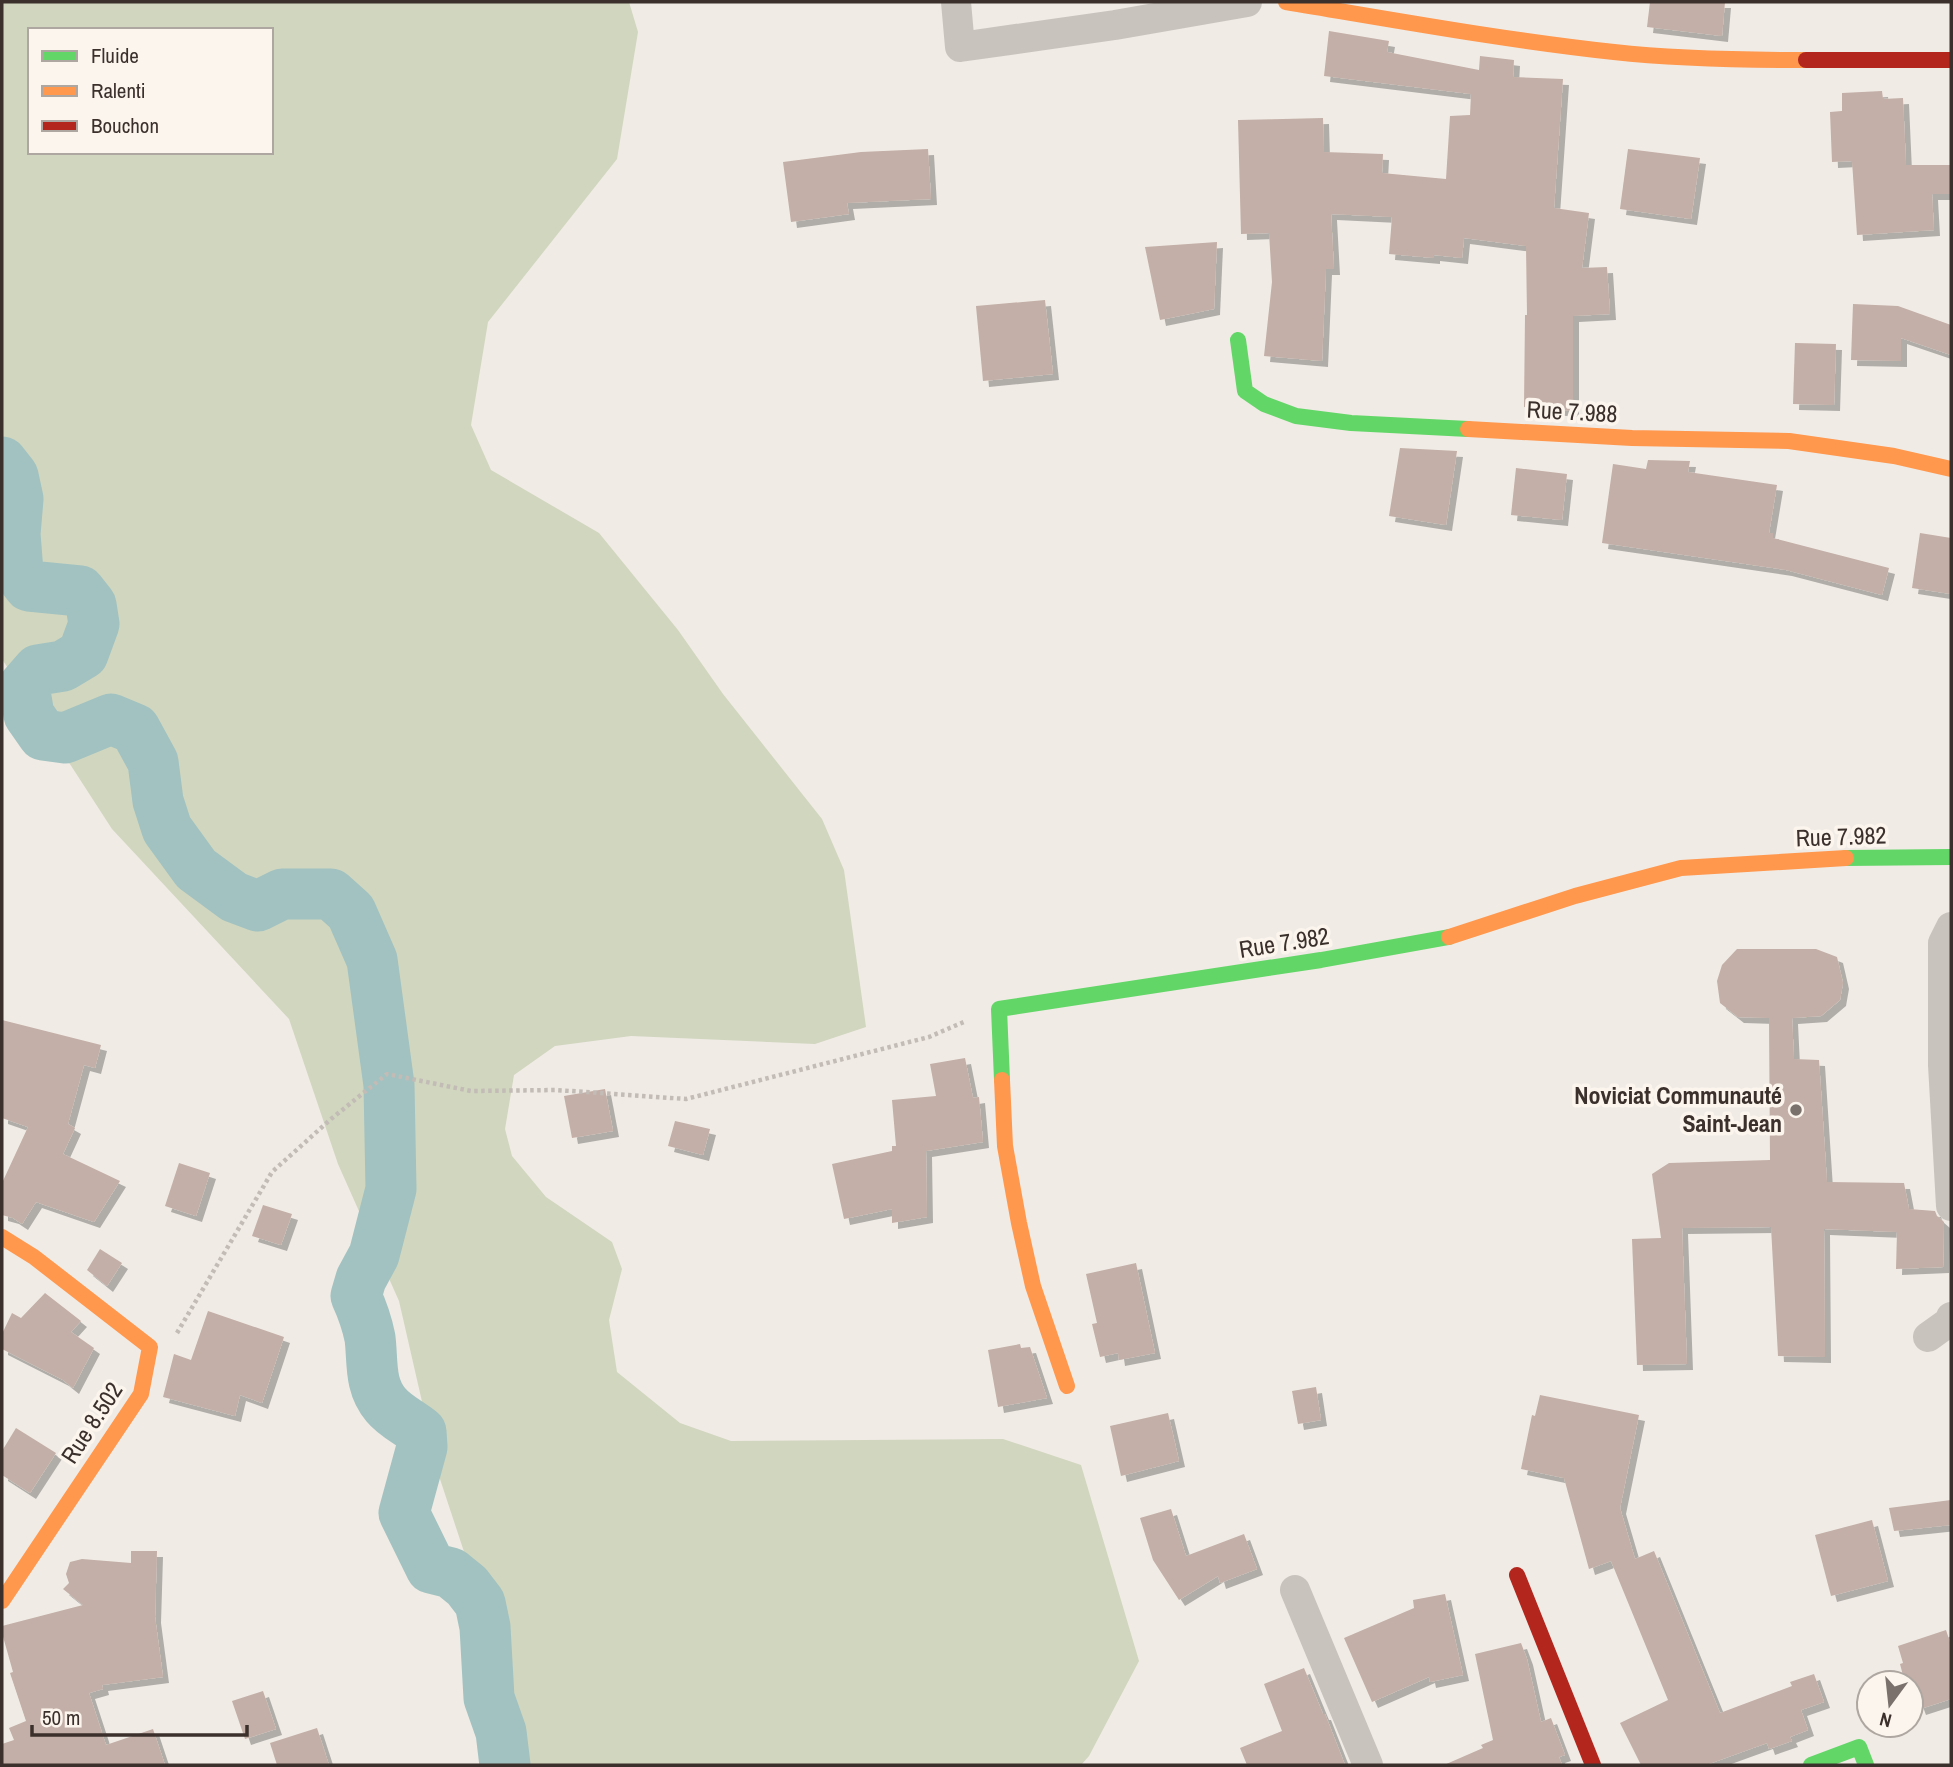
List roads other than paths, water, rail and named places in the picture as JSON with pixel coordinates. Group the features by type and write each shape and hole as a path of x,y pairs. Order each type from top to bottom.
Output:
{"street":[{"path":"956,2 960,47 1115,25 1247,2"},
{"path":"1286,2 1453,30 1615,52 1735,60 1951,61"},
{"name":"Rue 7.988","path":"1238,340 1245,391 1264,404 1296,416 1350,424 1486,431 1632,438 1789,441 1894,456 1951,469"},
{"name":"Rue 7.982","path":"1067,1386 1033,1286 1012,1185 1005,1146 999,1009 1445,939 1575,896 1681,868 1833,858 1951,857"},
{"path":"1951,928 1943,943 1943,1066 1951,1206"},
{"name":"Rue 8.502","path":"2,1237 34,1257 149,1347 141,1394 2,1601"},
{"path":"1928,1337 1949,1322 1951,1317"},
{"path":"1517,1575 1593,1765"},
{"path":"1295,1590 1368,1765"},
{"path":"1811,1765 1859,1747 1866,1765"}],"waterway":[{"path":"2,462 13,476 18,499 15,534 18,572 29,586 80,591 91,605 94,624 83,654 63,666 38,670 24,686 29,715 43,735 65,738 111,719 135,729 153,762 158,801 167,829 196,869 234,897 258,906 282,894 331,894 351,912 372,960 389,1085 391,1189 374,1255 361,1279 356,1296 369,1332 377,1389 390,1409 421,1432 422,1447 404,1513 431,1568 451,1573 467,1586 480,1603 485,1627 489,1698 501,1732 505,1765"}],"place":[{"name":"Noviciat Communauté Saint-Jean","path":"1796,1110"}]}
